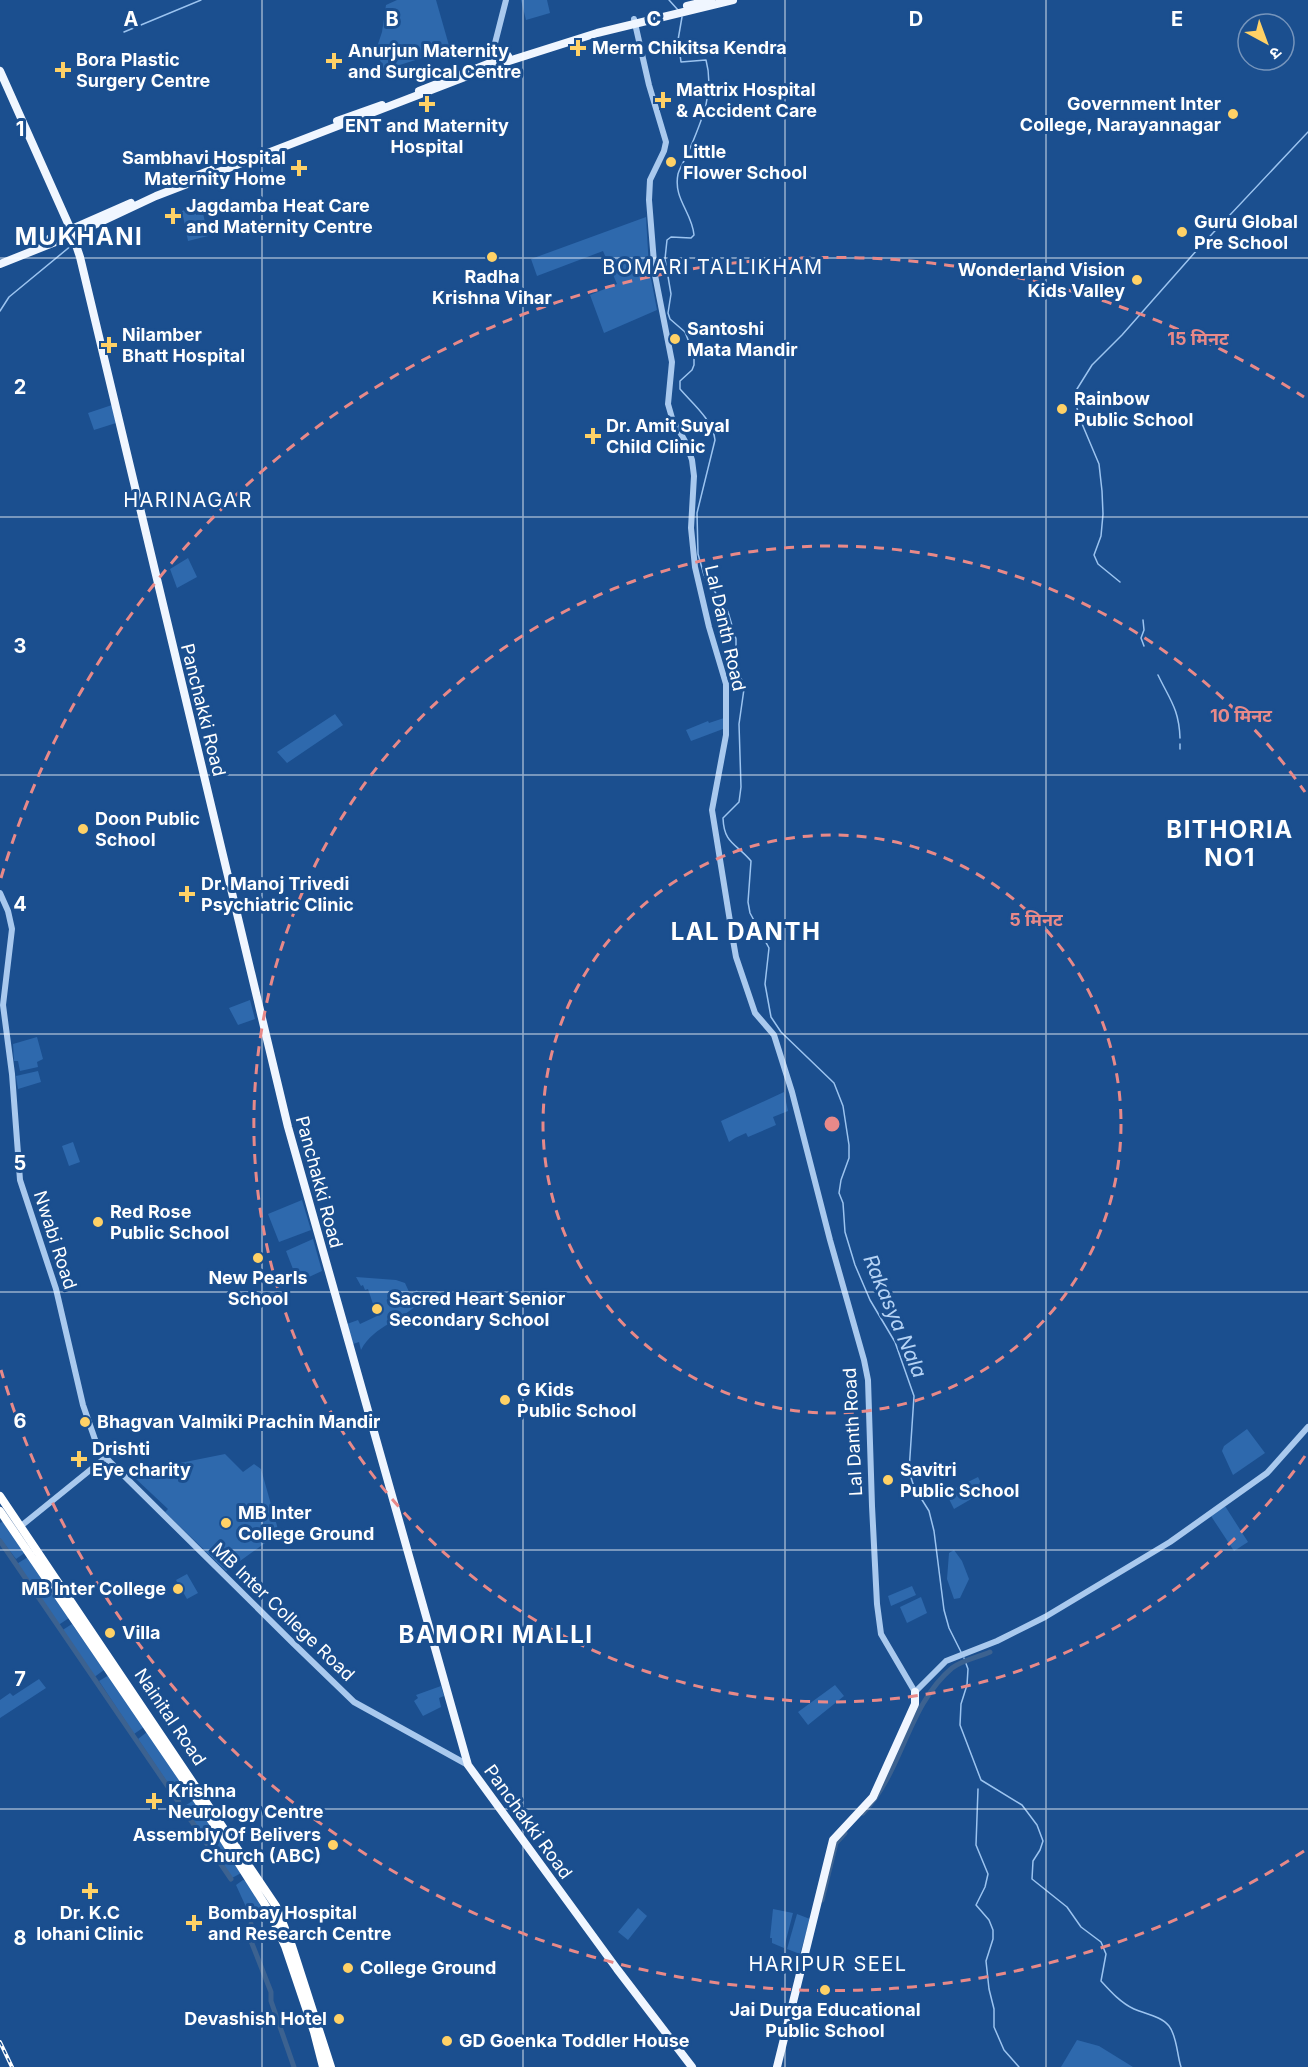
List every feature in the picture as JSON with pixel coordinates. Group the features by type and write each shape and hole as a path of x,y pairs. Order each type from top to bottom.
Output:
{"highway":[{"name":"Nainital Road","path":"0,1496 112,1668"},
{"name":"Nainital Road","path":"0,1511 112,1668 250,1871 292,1946 331,2067"},
{"name":"Nainital Road","path":"272,1909 314,2032 323,2067"}],"main road":[{"path":"0,262 172,188 557,39 675,11 711,0"},
{"path":"675,11 732,0"},
{"name":"Panchakki Road","path":"0,71 72,232 93,307 287,1124 468,1765 617,1969 692,2067"},
{"path":"777,2067 833,1840 873,1797 915,1704 915,1692"}],"street":[{"path":"496,63 493,51 506,0"},
{"name":"Lal Danth Road","path":"635,21 649,85 666,142 650,180 649,200 655,275 672,362 668,404 672,418 686,443 692,460 694,476 691,528 694,567 726,684 726,735 712,810 730,923 736,957 755,1013 774,1035 792,1092 864,1360 868,1380 872,1506 881,1634 915,1692"},
{"name":"Nwabi Road","path":"0,893 8,911 12,929 3,1005 10,1058 20,1180 56,1289 83,1405 99,1451"},
{"path":"915,1692 946,1661 997,1641 1045,1617 1165,1545 1267,1473 1308,1427"},
{"name":"MB Inter College Road","path":"99,1451 354,1702 468,1765"},
{"path":"21,1526 105,1458"}],"shaded area":[{"path":"397,0 436,0 450,49 384,70 376,50 382,32 386,5"},
{"path":"521,0 547,0 550,13 526,20"},
{"path":"194,207 196,215 203,213 208,236 188,241 182,211"},
{"path":"646,217 649,268 657,310 604,333 590,295 617,284 603,251 537,276 531,259"},
{"path":"112,405 116,423 94,430 88,413"},
{"path":"188,558 197,577 177,588 170,569"},
{"path":"335,714 343,725 287,763 277,752"},
{"path":"724,718 723,729 691,741 686,730 708,721 709,723"},
{"path":"250,1000 255,1019 238,1025 229,1008"},
{"path":"37,1037 43,1059 37,1062 38,1067 20,1071 18,1061 14,1061 13,1044"},
{"path":"38,1071 41,1082 18,1089 16,1076"},
{"path":"784,1092 788,1111 773,1117 776,1125 748,1137 746,1133 729,1142 721,1121"},
{"path":"73,1142 80,1162 69,1166 62,1146"},
{"path":"302,1200 311,1230 279,1242 268,1214"},
{"path":"313,1239 322,1271 298,1282 286,1251"},
{"path":"356,1277 396,1280 405,1283 410,1294 417,1290 422,1300 407,1313 373,1334 361,1350 359,1342 353,1344 347,1324 358,1320 360,1324 377,1316 368,1289 365,1290 363,1285 361,1286"},
{"path":"1247,1429 1265,1453 1233,1475 1222,1451 1224,1446"},
{"name":"MB Inter College Ground","path":"225,1454 243,1472 254,1464 261,1469 279,1533 226,1571 165,1512 168,1509 136,1479 175,1464"},
{"path":"978,1477 985,1491 954,1509 946,1493"},
{"path":"1225,1506 1248,1542 1234,1551 1211,1516"},
{"path":"4,1521 26,1552 16,1559 0,1538 0,1523"},
{"path":"954,1550 962,1561 969,1579 960,1598 954,1599 947,1579 949,1553"},
{"path":"28,1557 69,1618 57,1626 15,1565"},
{"path":"187,1574 198,1593 187,1599 176,1580"},
{"path":"912,1586 916,1595 891,1606 888,1596"},
{"path":"921,1597 927,1613 907,1623 900,1607"},
{"path":"72,1624 104,1670 93,1678 61,1631"},
{"path":"109,1675 144,1727 134,1734 99,1681"},
{"path":"39,1679 46,1688 0,1718 0,1700 10,1693 13,1696"},
{"path":"835,1685 844,1696 808,1725 798,1712"},
{"path":"441,1686 444,1696 439,1698 441,1707 423,1716 414,1701 418,1698 416,1695"},
{"path":"147,1732 191,1794 180,1801 138,1739"},
{"path":"194,1800 217,1833 207,1840 183,1807"},
{"path":"220,1839 243,1872 232,1878 211,1844"},
{"path":"243,1880 247,1881 263,1910 251,1918 236,1885"},
{"path":"638,1908 647,1916 628,1940 618,1932"},
{"path":"773,1909 793,1913 784,1948 772,1943 772,1938 770,1938"},
{"path":"797,1914 810,1919 800,1954 787,1949"},
{"path":"1077,2040 1099,2046 1133,2067 1061,2067"}],"waterway":[{"path":"124,32 201,0"},
{"name":"Rakasya Nala","path":"669,0 678,10"},
{"name":"Rakasya Nala","path":"682,17 678,40 681,62 706,60 709,84 702,119 678,174 677,183 680,198 690,219 694,235 691,238 671,237 667,240 665,259 671,294 668,313 670,319 685,332 694,355 692,370 680,381 680,389 706,419 715,440 697,513 698,554 704,575 728,612 736,639 736,659 744,689 739,724 741,787 739,802 723,818 724,827 728,838 751,861 748,902 750,913 769,948 765,984 771,1017 781,1032 834,1083 843,1106 849,1145 849,1158 839,1193 843,1203 845,1232 855,1265 870,1300 895,1342 914,1396 909,1471 914,1487 929,1511 934,1531 944,1610 949,1628 962,1654"},
{"path":"1120,582 1098,564 1094,555 1101,536 1102,491 1099,464 1075,401 1077,389 1092,365 1308,132"},
{"path":"0,311 9,297 72,245"},
{"path":"1143,620 1144,630 1141,638 1144,646"},
{"path":"1158,675 1176,712 1180,738"},
{"path":"1180,744 1180,749"},
{"path":"0,1541 231,1879"},
{"path":"863,1813 887,1778 915,1720 937,1683 956,1665 990,1652"},
{"name":"Rakasya Nala","path":"964,1658 968,1669 967,1685 961,1704 960,1725 981,1780 1022,1805 1037,1825 1043,1841 1033,1861 1032,1879 1067,1907 1081,1927 1101,1942 1106,1954 1101,1981 1129,2007 1157,2018 1169,2026 1175,2040 1181,2067"},
{"path":"978,1789 976,1845 988,1874 985,1887 976,1905 989,1920 993,1930 993,1939 986,1961 994,2009 994,2027 1004,2050 1019,2067"},
{"path":"822,1900 836,1843 845,1833"},
{"path":"251,1924 251,1941 271,1992 271,2001 294,2067"}],"railway":[{"path":"0,2042 12,2067"}],"place":[{"name":"Merm Chikitsa Kendra","path":"578,48"},
{"name":"Anurjun Maternity and Surgical Centre","path":"334,61"},
{"name":"Bora Plastic Surgery Centre","path":"63,70"},
{"name":"Mattrix Hospital & Accident Care","path":"663,100"},
{"name":"ENT and Maternity Hospital","path":"427,104"},
{"name":"Government Inter College, Narayannagar","path":"1233,114"},
{"name":"Little Flower School","path":"671,162"},
{"name":"Sambhavi Hospital Maternity Home","path":"299,168"},
{"name":"Jagdamba Heat Care and Maternity Centre","path":"173,216"},
{"name":"Guru Global Pre School","path":"1182,232"},
{"name":"Radha Krishna Vihar","path":"492,257"},
{"name":"Wonderland Vision Kids Valley","path":"1137,280"},
{"name":"Santoshi Mata Mandir","path":"675,339"},
{"name":"Nilamber Bhatt Hospital","path":"109,345"},
{"name":"Rainbow Public School","path":"1062,409"},
{"name":"Dr. Amit Suyal Child Clinic","path":"593,436"},
{"name":"Doon Public School","path":"83,829"},
{"name":"Dr. Manoj Trivedi Psychiatric Clinic","path":"187,894"},
{"name":"Red Rose Public School","path":"98,1222"},
{"name":"New Pearls School","path":"258,1258"},
{"name":"Sacred Heart Senior Secondary School","path":"377,1309"},
{"name":"G Kids Public School","path":"505,1400"},
{"name":"Bhagvan Valmiki Prachin Mandir","path":"85,1422"},
{"name":"Drishti Eye charity","path":"79,1459"},
{"name":"Savitri Public School","path":"888,1480"},
{"name":"MB Inter College Ground","path":"226,1523"},
{"name":"MB Inter College","path":"178,1589"},
{"name":"Villa","path":"110,1633"},
{"name":"Krishna Neurology Centre","path":"154,1801"},
{"name":"Assembly Of Belivers Church (ABC)","path":"333,1845"},
{"name":"Dr. K.C lohani Clinic","path":"90,1891"},
{"name":"Bombay Hospital and Research Centre","path":"194,1923"},
{"name":"College Ground","path":"348,1968"},
{"name":"Jai Durga Educational Public School","path":"825,1990"},
{"name":"Devashish Hotel","path":"339,2019"},
{"name":"GD Goenka Toddler House","path":"447,2041"}],"district":[{"name":"MUKHANI","path":"79,237"},
{"name":"BOMARI TALLIKHAM","path":"713,267"},
{"name":"HARINAGAR","path":"188,500"},
{"name":"BITHORIA NO1","path":"1230,844"},
{"name":"LAL DANTH","path":"746,932"},
{"name":"BAMORI MALLI","path":"496,1635"},
{"name":"HARIPUR SEEL","path":"828,1964"}]}
